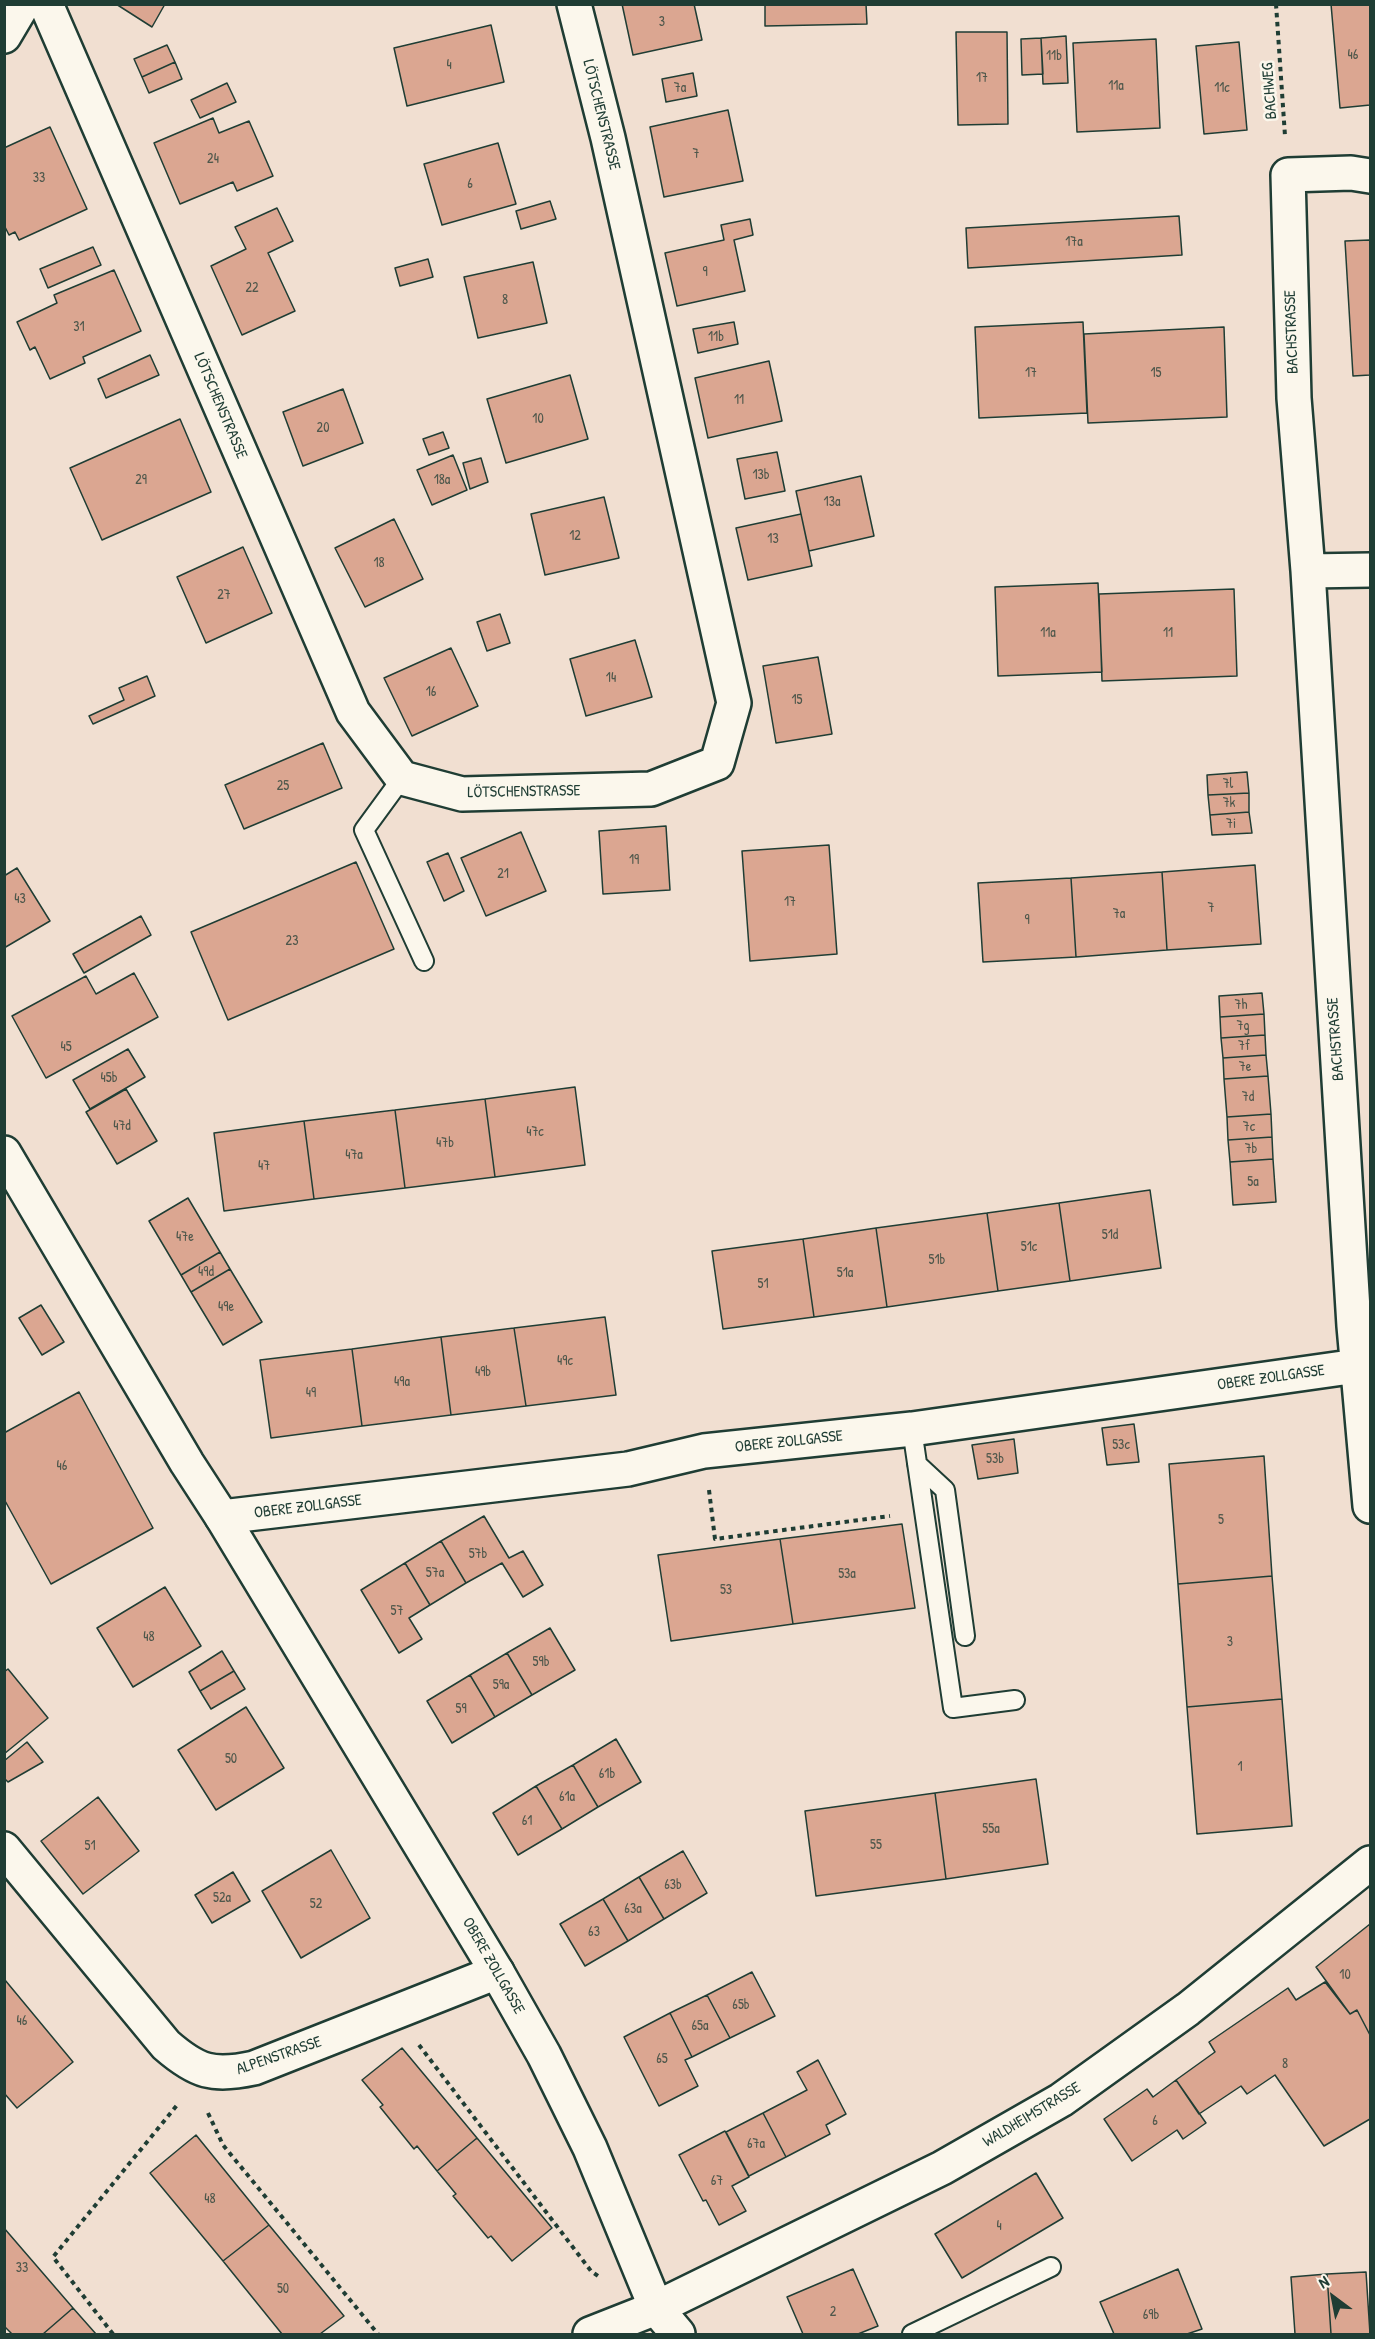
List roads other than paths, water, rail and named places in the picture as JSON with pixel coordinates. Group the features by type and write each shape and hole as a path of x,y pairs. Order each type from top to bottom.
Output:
{"street":[{"path":"4,36 23,4"},
{"name":"LÖTSCHENSTRASSE","path":"46,4 353,712 402,778 462,794 651,789 717,763 734,703 610,149 574,4"},
{"name":"BACHSTRASSE","path":"1371,176 1351,173 1288,175 1294,398 1308,571 1357,1366 1371,1506"},
{"path":"1308,571 1371,570"},
{"name":"OBERE ZOLLGASSE","path":"4,1153 187,1463 222,1517 497,1972 544,2055 590,2148 658,2321 678,2334"},
{"name":"OBERE ZOLLGASSE","path":"222,1517 628,1469 704,1451 912,1429 1357,1366"},
{"name":"ALPENSTRASSE","path":"4,1848 166,2045 183,2059 205,2070 230,2073 254,2068 497,1972"},
{"name":"WALDHEIMSTRASSE","path":"590,2334 658,2321 942,2168 1061,2100 1188,2009 1371,1863"}],"lane":[{"path":"402,778 364,830 424,961"},
{"path":"912,1429 953,1708 1015,1700"},
{"path":"917,1464 945,1490 965,1636"},
{"path":"912,2334 1051,2267"}]}
